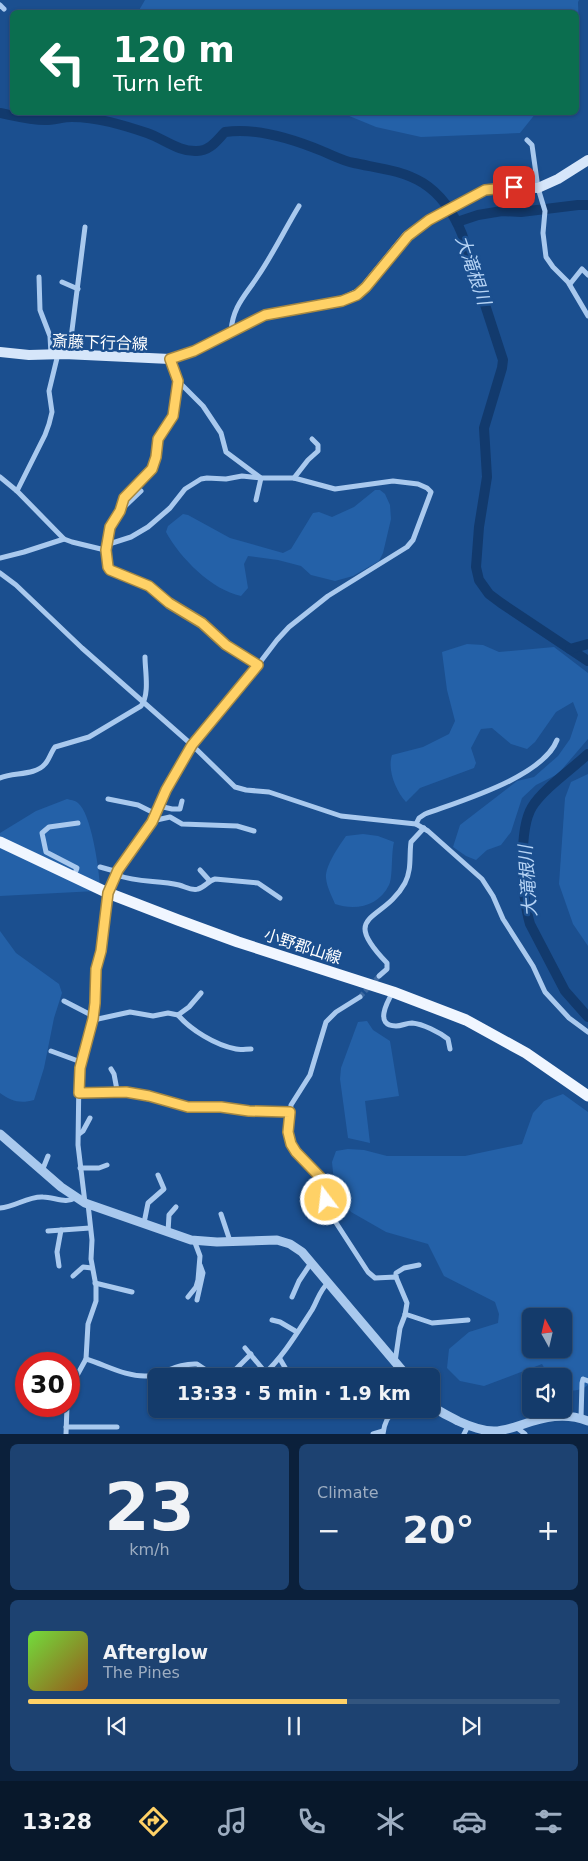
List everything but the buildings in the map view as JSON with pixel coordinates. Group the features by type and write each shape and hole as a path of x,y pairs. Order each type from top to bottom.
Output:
{"main road":[{"name":"斎藤下行合線","path":"0,352 29,356 70,354 170,359 194,351 265,315 342,301 357,295 366,287 408,236 431,218 463,200 491,189 506,187 538,188 558,179 588,160"},
{"name":"小野郡山線","path":"0,842 108,893 238,942 393,992 466,1020 526,1053 588,1096"}],"street":[{"path":"527,140 532,145 538,188 545,211 543,233 546,256 553,267 570,284 588,316"},
{"path":"231,331 236,308 258,276 300,206"},
{"path":"70,354 84,227"},
{"path":"570,284 582,269 588,275"},
{"path":"17,491 45,435 52,412 50,391 55,354 40,310 39,277"},
{"path":"62,282 78,289"},
{"path":"170,359 178,381 203,406 221,433 226,452 261,478"},
{"path":"178,381 173,416 158,439 156,457 152,469 124,498 120,511 110,527 106,547 108,567 110,570 149,586 169,603 202,623 226,645 258,665"},
{"path":"294,478 318,451 318,445 312,439"},
{"path":"0,558 64,539 106,547 131,537 148,527 170,508 185,489 202,479 210,477 226,479 242,476 294,478 335,489 393,481 418,484 431,492 413,540 407,547 356,578 302,616 277,640 192,745 152,822 117,873 108,893 101,951 96,969 93,1017 81,1062 79,1093 78,1145 92,1240 92,1268 96,1302 88,1324 86,1359 80,1370"},
{"path":"0,477 17,491 64,539"},
{"path":"256,500 261,478"},
{"path":"120,511 141,492"},
{"path":"0,573 16,585 82,648 192,745 235,786 246,790 269,792 341,816 416,824 424,828 482,878 493,896 503,919 533,966 545,992 568,1018 588,1032"},
{"path":"0,778 9,774 31,772 43,766 55,747 89,737 135,710 144,702 146,682 145,657"},
{"path":"416,824 419,818 425,814 466,800 530,769 547,756 558,740"},
{"path":"108,799 138,806 156,814"},
{"path":"159,806 180,809 182,801"},
{"path":"152,822 170,817 182,824 237,826 254,831"},
{"path":"74,876 78,868 46,852 42,833 49,827 78,823"},
{"path":"379,976 386,969 387,963 370,945 364,934 365,926 368,919 387,904 405,883 411,862 411,842 424,828"},
{"path":"100,867 137,881 159,882 193,890 202,888 209,880 215,879 258,883 280,898"},
{"path":"200,870 209,880"},
{"path":"178,1015 189,1007 201,992"},
{"path":"393,992 384,1006 384,1019 389,1024 396,1026 413,1023 424,1027 448,1039 450,1049"},
{"path":"360,997 336,1012 326,1022 310,1075 291,1105 288,1132 291,1144 296,1152 324,1181 327,1204 337,1225 370,1274 379,1278 396,1277"},
{"path":"64,1001 98,1019 130,1012 153,1016 168,1013 178,1015 204,1035 224,1046 238,1050 251,1049"},
{"path":"51,1051 81,1062"},
{"path":"111,1069 114,1074 117,1090 114,1092"},
{"path":"79,1093 114,1092 149,1096 188,1107 290,1112"},
{"path":"79,1134 83,1131 90,1118"},
{"path":"0,1134 75,1198 86,1204 194,1240 284,1241 296,1248 311,1263 400,1368"},
{"path":"42,1171 48,1156"},
{"path":"80,1168 99,1168 107,1165"},
{"path":"144,1223 148,1203 164,1189 158,1174"},
{"path":"0,1208 42,1196 67,1201 75,1198"},
{"path":"168,1232 169,1216 176,1207"},
{"path":"222,1214 230,1241"},
{"path":"48,1231 90,1228"},
{"path":"59,1266 57,1252 61,1230"},
{"path":"188,1297 196,1287 198,1280 200,1256 194,1240"},
{"path":"292,1298 299,1281 311,1263"},
{"path":"197,1300 203,1273 199,1264"},
{"path":"394,1362 400,1328 405,1314 406,1300 396,1277 396,1272 419,1265"},
{"path":"74,1276 83,1267 92,1268"},
{"path":"95,1282 132,1292"},
{"path":"270,1368 280,1359 314,1306 320,1291 328,1283"},
{"path":"405,1314 432,1324 468,1320"},
{"path":"272,1320 280,1322 297,1332"},
{"path":"245,1348 260,1368"},
{"path":"239,1368 251,1354"},
{"path":"86,1359 128,1374 148,1376"},
{"path":"280,1359 285,1368"},
{"path":"173,1368 194,1364 204,1368"},
{"path":"584,1420 582,1383 583,1379 588,1381"},
{"path":"440,1412 466,1430 483,1432 502,1430 534,1418"},
{"path":"66,1417 66,1434"},
{"path":"373,1434 383,1432 388,1418"},
{"path":"516,1426 525,1434"},
{"path":"66,1427 117,1427"}],"shaded area":[{"path":"145,0 579,0 578,10 139,10"},
{"path":"347,115 534,115 520,133 421,137 376,127"},
{"path":"375,490 380,490 385,494 390,505 391,519 383,553 379,561 353,576 335,581 311,575 301,566 278,560 248,556 244,564 248,588 241,596 230,593 198,572 172,542 166,532 168,526 183,514 230,538 283,553 291,549 313,513 319,512 332,517 354,507"},
{"path":"467,644 483,645 499,652 554,647 588,673 588,739 558,774 536,785 522,798 511,832 501,845 487,850 476,860 453,847 460,825 517,781 534,777 558,756 570,739 578,715 573,702 556,712 535,742 527,749 511,744 492,728 481,729 471,748 476,763 474,768 420,788 406,802 393,780 392,755 423,747 449,734 455,721 447,690 442,652"},
{"path":"588,774 588,946 573,924 559,884 565,798 571,782"},
{"path":"67,799 78,803 87,818 96,854 100,886 96,891 0,896 0,833 36,811"},
{"path":"363,834 378,836 394,842 389,885 379,898 366,905 351,907 335,904 328,889 326,873 328,868 333,856 346,836"},
{"path":"0,931 16,953 59,984 62,993 54,1018 44,1068 34,1100 24,1102 8,1098 0,1093"},
{"path":"367,1021 373,1030 390,1041 399,1096 365,1101 370,1143 348,1138 340,1079 341,1068 358,1022"},
{"path":"563,1094 588,1112 588,1385 576,1390 572,1390 572,1368 544,1368 542,1364 531,1368 522,1368 522,1372 484,1386 460,1381 447,1368 449,1349 469,1332 498,1323 499,1314 495,1302 444,1276 428,1244 386,1232 351,1212 335,1193 332,1162 336,1151 348,1149 364,1150 387,1156 465,1156 522,1144 533,1113 544,1101"}],"waterway":[{"name":"大滝根川","path":"0,113 39,120 72,117 100,120 147,133 190,151 206,149 225,132 250,131 275,135 299,142 350,162 407,175 423,183 436,193 451,212 462,234 503,360 484,428 487,477 479,527 476,567 479,580 489,594 501,603 588,661"},
{"path":"457,222 478,215 502,211 521,212 588,205"},
{"path":"570,649 588,644"},
{"name":"大滝根川","path":"588,754 550,786 532,807 525,831 523,847 523,881 530,924 565,991 588,1017"}],"tunnel":[{"path":"360,997 379,976"}],"route":[{"path":"326,1200 324,1181 296,1152 291,1144 288,1132 290,1112 249,1111 211,1106 188,1107 149,1096 126,1092 79,1093 80,1068 88,1031 93,1019 96,969 101,951 108,893 118,870 152,822 166,790 192,745 258,665 226,645 202,623 169,603 149,586 110,570 106,550 108,536 110,527 120,511 124,498 152,469 156,457 158,439 173,416 178,381 170,359 194,351 265,315 347,300 357,295 366,287 414,230 463,200 485,190 514,187"}]}
